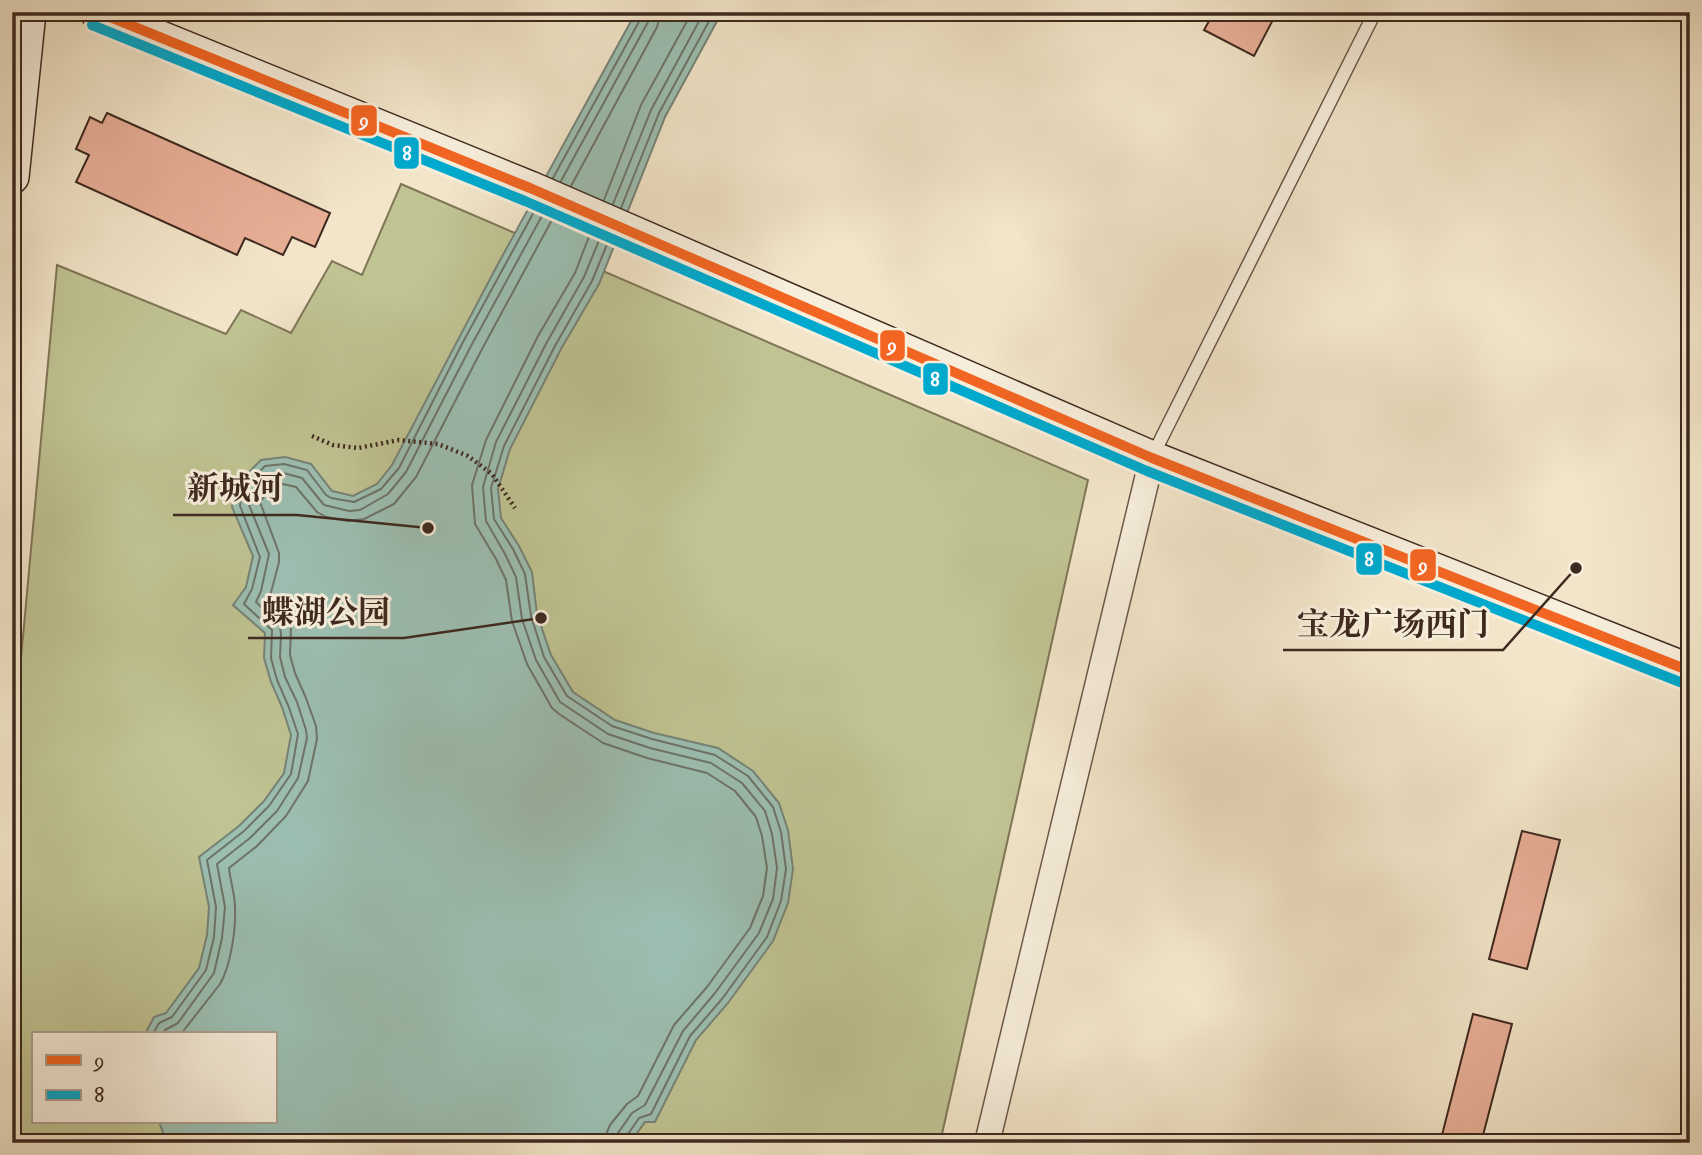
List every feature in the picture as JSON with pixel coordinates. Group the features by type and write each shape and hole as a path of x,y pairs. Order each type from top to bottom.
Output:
{"street":[{"path":"12,177 29,12"},
{"path":"97,12 530,188 1152,458 1690,671"},
{"path":"987,1143 1152,458"}],"lane":[{"path":"1152,458 1375,12"}],"path":[{"path":"312,436 332,445 358,448 399,440 438,444 468,456 492,474 515,508"}],"green space":[{"path":"401,184 1088,480 940,1143 12,1143 12,757 57,265 226,334 241,310 291,333 332,261 362,275"}],"water":[{"path":"636,12 722,12 665,117 599,284 561,349 510,449 498,489 501,518 532,572 537,614 551,655 573,692 615,720 654,733 718,748 753,771 779,803 788,830 793,869 788,903 773,941 728,1003 696,1040 655,1122 645,1122 630,1143 167,1143 160,1124 276,1124 276,1032 146,1032 154,1017 166,1013 199,968 207,935 209,907 199,857 239,826 264,801 284,773 291,735 264,658 265,633 233,605 246,587 253,556 232,507 234,493 261,460 285,457 311,464 332,491 353,496 377,484 392,465"}],"building":[{"path":"1214,12 1277,12 1254,56 1204,30"},
{"path":"107,113 330,213 315,247 292,237 283,255 245,238 237,255 76,182 89,155 76,149 90,117 102,123"},
{"path":"1522,831 1560,840 1527,969 1489,959"},
{"path":"1473,1014 1512,1024 1481,1143 1457,1143 1441,1139"}],"transit line":[{"name":"9","path":"98,12 530,188 1152,458 1690,671"},
{"name":"8","path":"92,25 525,201 1147,471 1685,684"}],"place":[{"name":"新城河","path":"428,528"},
{"name":"宝龙广场西门","path":"1576,568"},
{"name":"蝶湖公园","path":"541,618"}]}
